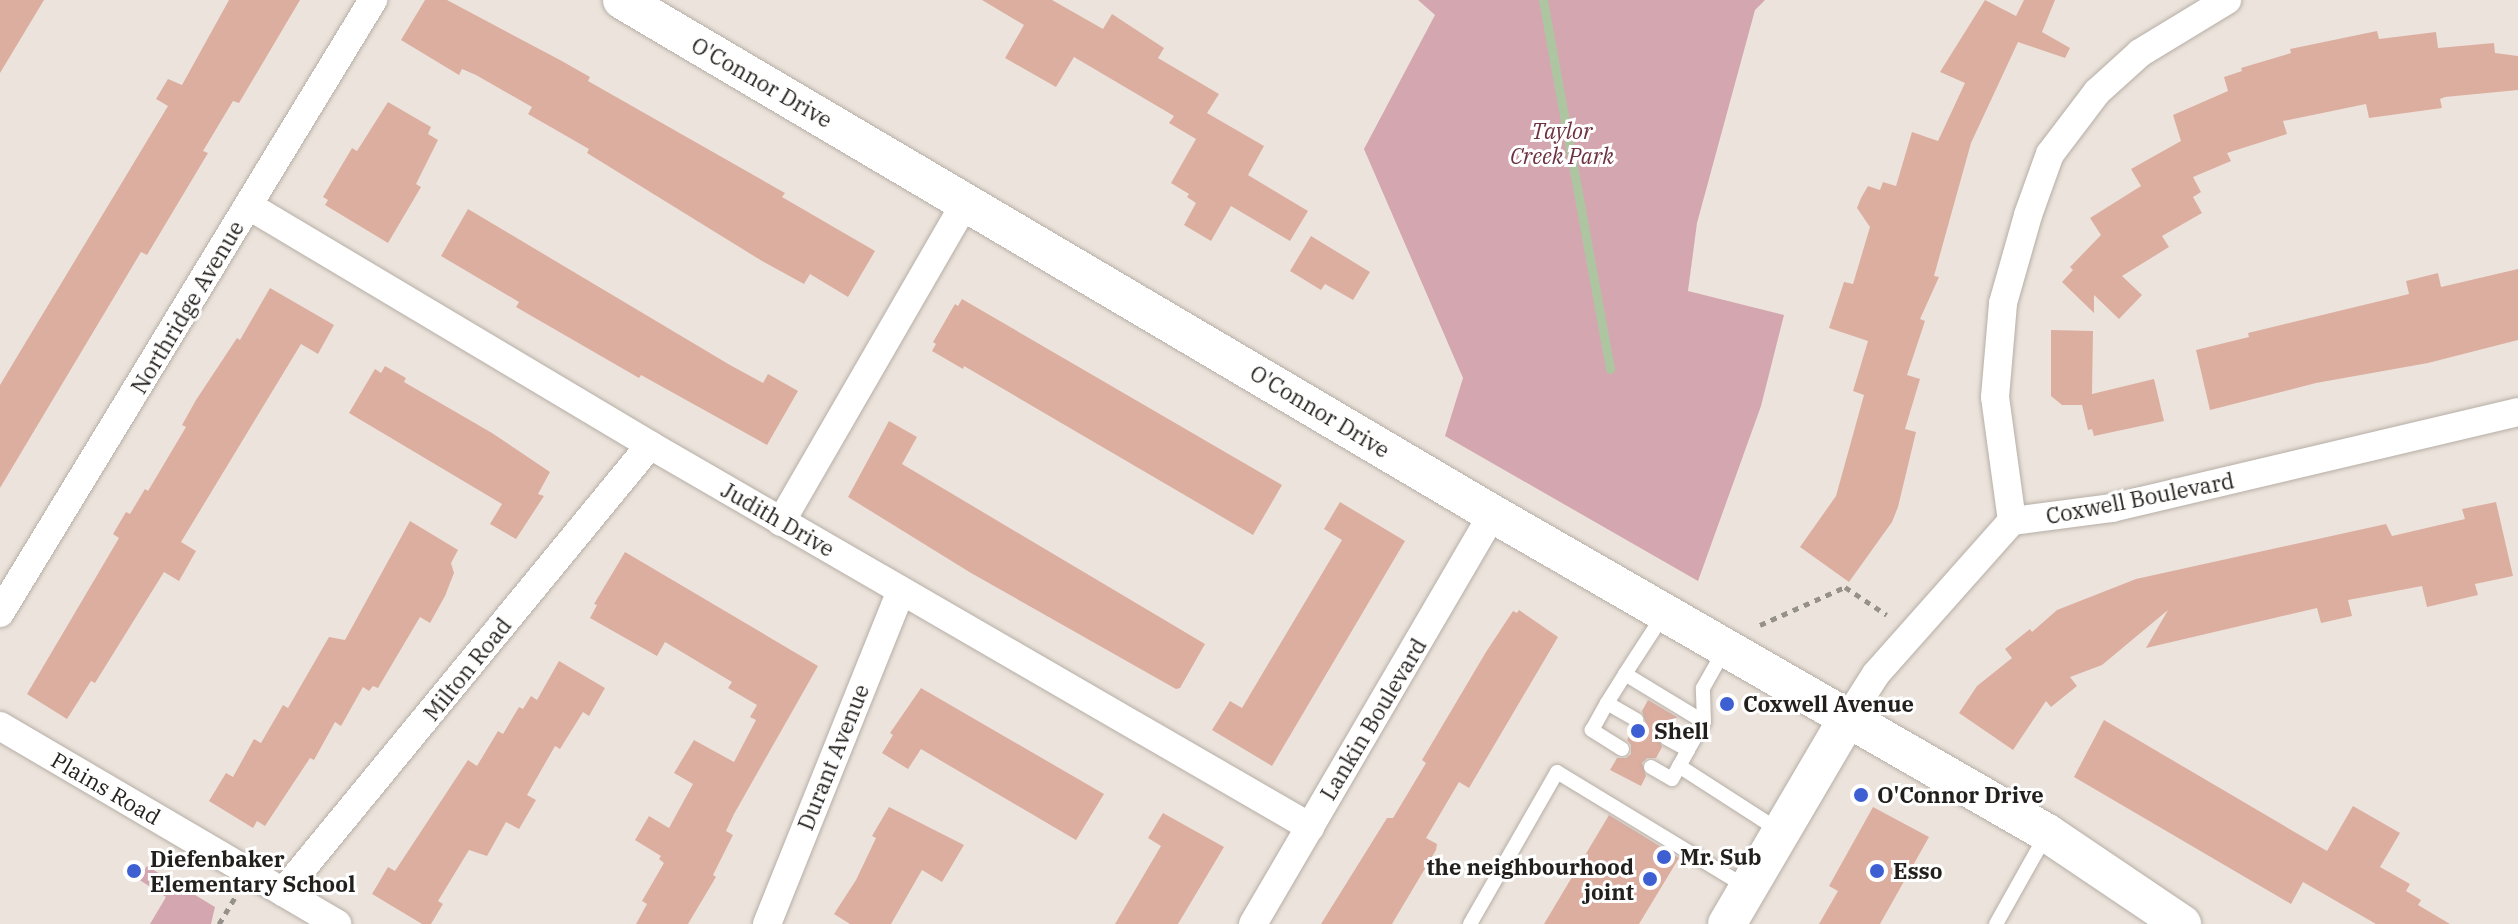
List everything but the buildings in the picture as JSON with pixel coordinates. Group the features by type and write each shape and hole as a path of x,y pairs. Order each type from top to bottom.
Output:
{"main road":[{"name":"O'Connor Drive","path":"622,0 1493,514 2047,833 2182,924"},
{"path":"1727,924 1848,718"}],"street":[{"name":"Northridge Avenue","path":"0,613 373,0"},
{"path":"1848,718 1876,674 2012,521 1995,397 2003,303 2028,215 2050,154 2097,92 2140,53 2227,0"},
{"path":"781,522 966,201"},
{"name":"Judith Drive","path":"249,206 781,522 1310,827"},
{"name":"Coxwell Boulevard","path":"2012,521 2112,508 2518,412"},
{"name":"Milton Road","path":"283,892 650,445"},
{"name":"Lankin Boulevard","path":"1253,924 1493,514"},
{"name":"Durant Avenue","path":"767,924 901,591"},
{"name":"Plains Road","path":"0,726 337,924"}],"lane":[{"path":"1622,749 1592,730 1665,612"},
{"path":"1651,767 1672,779 1704,722 1703,688 1726,647"},
{"path":"1625,674 1704,722"},
{"path":"1607,703 1637,720"},
{"path":"1666,738 1688,750"},
{"path":"1679,766 1781,831"},
{"path":"1470,924 1557,772 1749,888"},
{"path":"1996,924 2047,833"}],"path":[{"path":"1760,625 1845,587 1887,615"},
{"path":"219,924 236,894"}],"green space":[{"name":"Taylor Creek Park","path":"1418,0 1765,0 1755,10 1697,223 1688,291 1784,315 1761,406 1698,581 1445,436 1463,378 1364,149 1435,15"},
{"path":"147,866 215,907 211,924 150,924 166,897 138,879"}],"waterway":[{"path":"1543,0 1610,369"}],"place":[{"name":"Coxwell Avenue","path":"1727,704"},
{"name":"Shell","path":"1638,731"},
{"name":"O'Connor Drive","path":"1861,795"},
{"name":"Mr. Sub","path":"1664,857"},
{"name":"Diefenbaker Elementary School","path":"134,871"},
{"name":"Esso","path":"1877,871"},
{"name":"the neighbourhood joint","path":"1650,879"}]}
